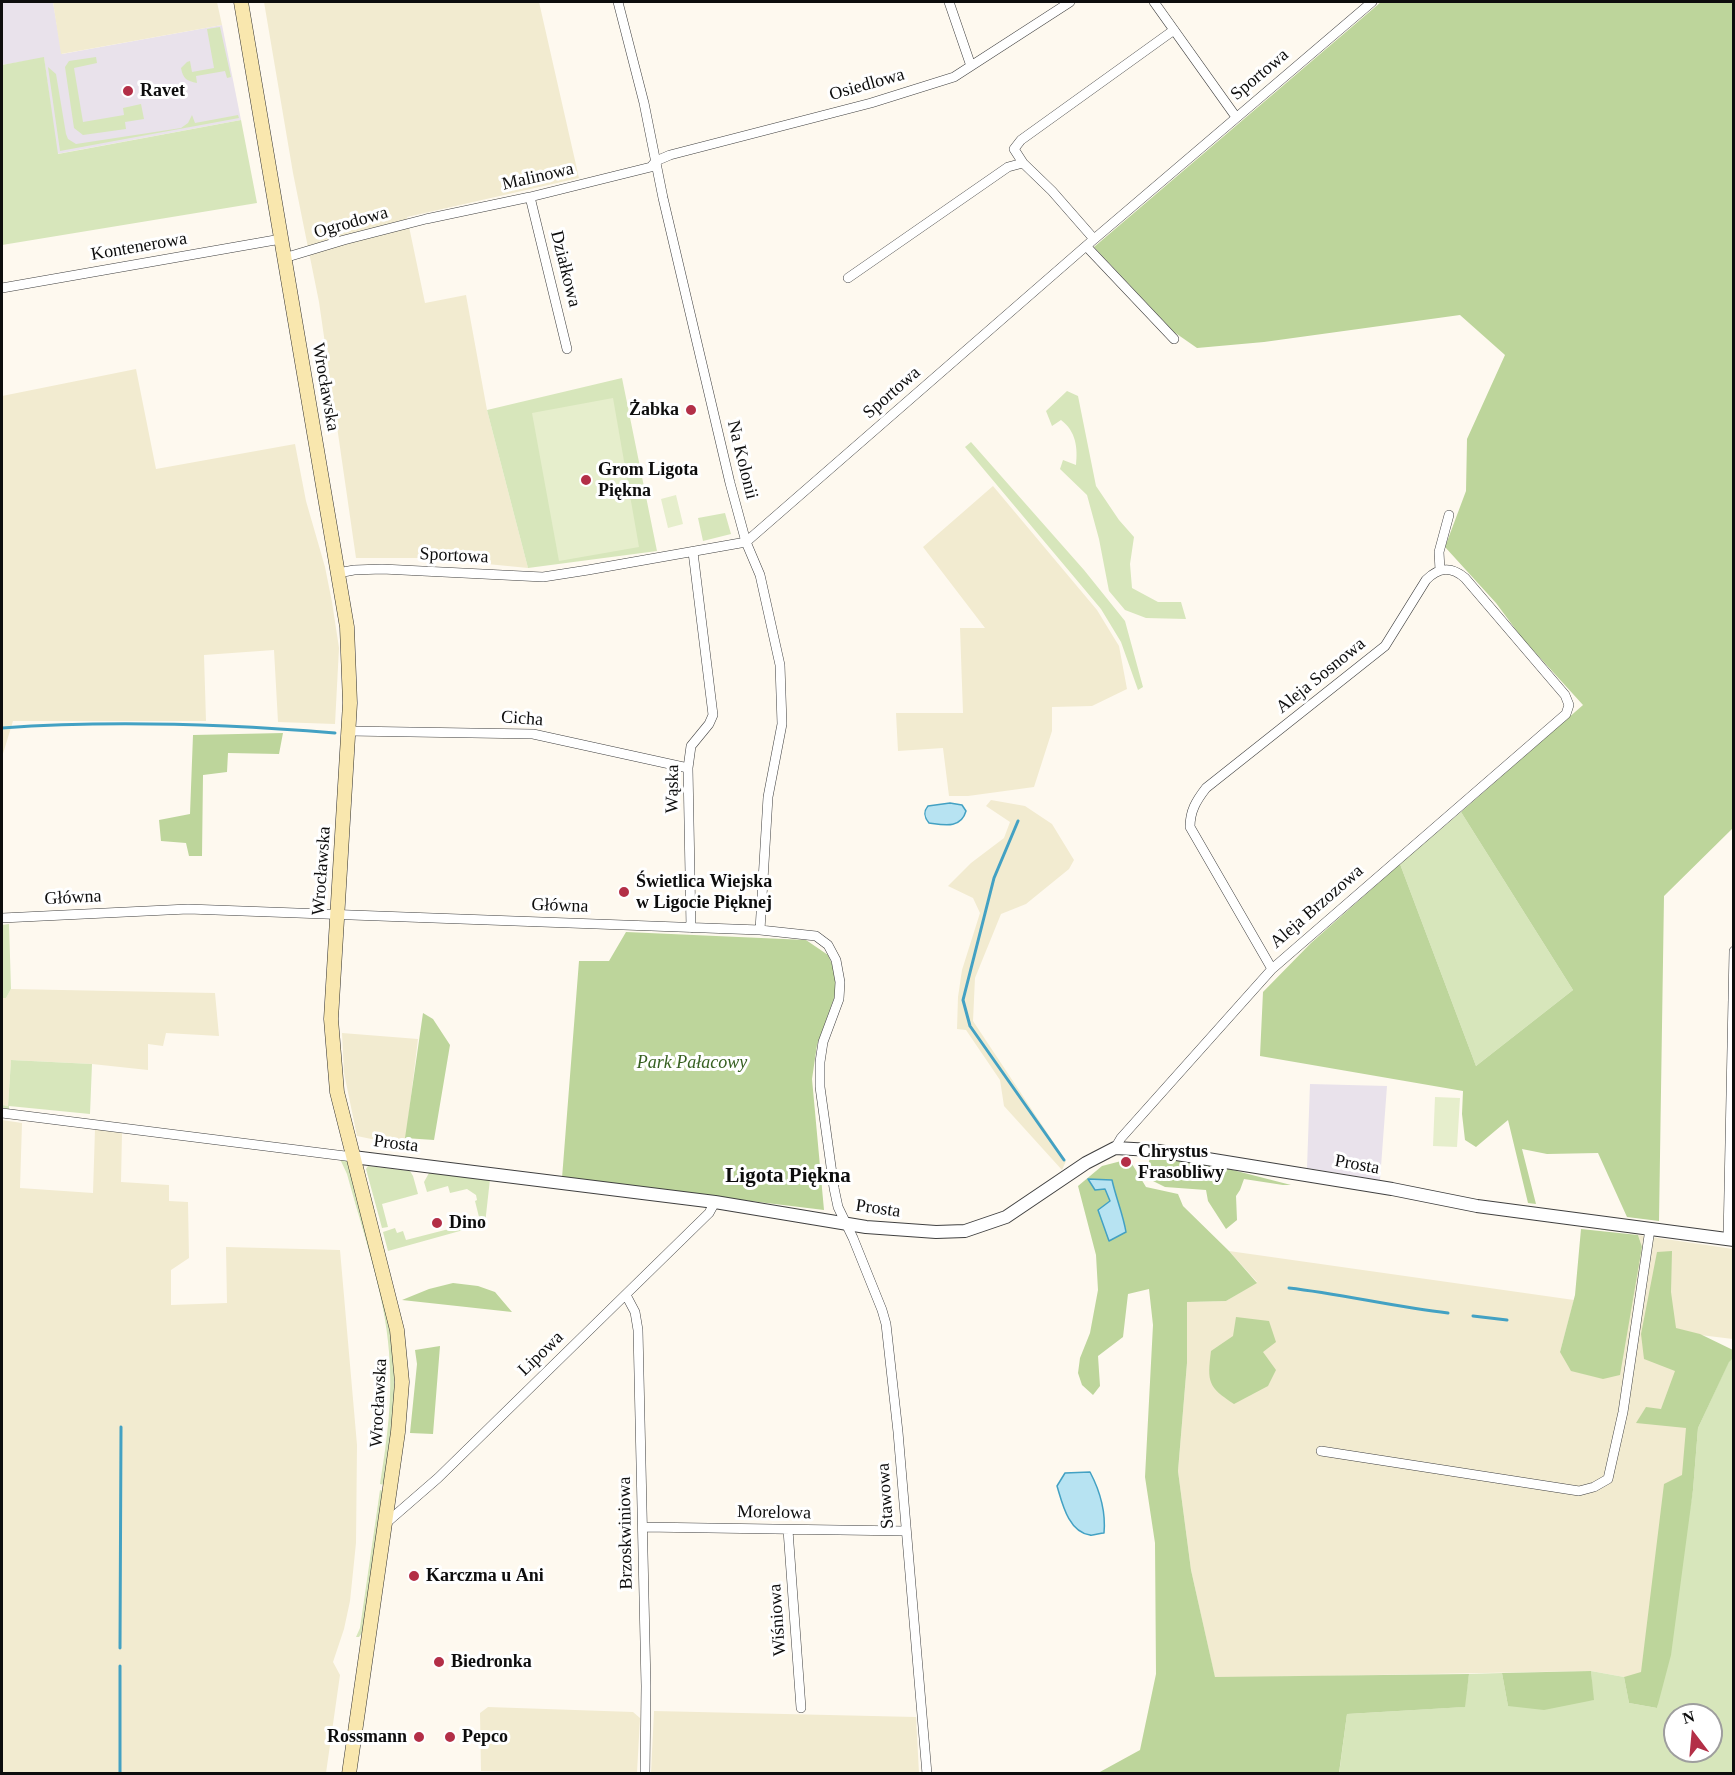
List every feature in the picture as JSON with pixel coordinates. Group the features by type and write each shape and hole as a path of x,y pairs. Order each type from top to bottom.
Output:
{"main road":[{"name":"Wrocławska","path":"241,2 347,627 350,685 349,731 336,914 331,1019 333,1061 337,1092 392,1305 400,1348 402,1382 399,1420 349,1773"}],"street":[{"name":"Na Kolonii","path":"618,2 730,483 746,542 760,575 780,665 782,704 778,751 768,797 760,930"},
{"path":"949,2 971,66"},
{"name":"Osiedlowa","path":"656,162 670,155 954,77 1070,2"},
{"path":"1154,2 1236,117"},
{"name":"Sportowa","path":"338,573 382,569 543,577 746,542 1372,2"},
{"path":"1174,30 1021,140 1014,148 1023,163 1052,191 1090,243 1174,339"},
{"name":"Malinowa","path":"426,219 530,197 651,167 656,162"},
{"path":"848,278 1008,167 1023,163"},
{"name":"Działkowa","path":"530,197 567,349"},
{"name":"Ogrodowa","path":"285,258 426,219"},
{"name":"Kontenerowa","path":"2,288 281,238"},
{"path":"1440,570 1439,552 1449,515"},
{"name":"Wąska","path":"691,928 688,768 691,746 709,724 713,715 693,552"},
{"name":"Aleja Brzozowa","path":"1115,1148 1121,1138 1272,969 1566,714 1569,705 1565,695 1516,635 1466,578 1457,571 1440,570"},
{"name":"Aleja Sosnowa","path":"1272,969 1190,827 1193,808 1206,788 1385,646 1426,580 1440,570"},
{"name":"Cicha","path":"349,731 533,734 688,768"},
{"name":"Główna","path":"2,918 188,909 760,930 816,936 828,945 836,960 840,982 839,999 823,1042 820,1087 834,1188 838,1207 846,1223"},
{"name":"Prosta","path":"2,1113 715,1202 918,1232 964,1230 981,1227 1006,1217 1086,1163 1115,1148 1180,1154 1392,1189 1477,1206 1731,1239 1734,951"},
{"name":"Lipowa","path":"385,1524 438,1478 626,1295 709,1213 715,1202"},
{"name":"Stawowa","path":"846,1223 886,1324 898,1432 927,1773"},
{"path":"1321,1451 1579,1491 1594,1487 1608,1479 1623,1412 1650,1229"},
{"name":"Brzoskwiniowa","path":"626,1295 635,1312 638,1330 646,1704 645,1773"},
{"name":"Morelowa","path":"643,1527 905,1531"},
{"name":"Wiśniowa","path":"788,1530 801,1708"}],"shaded area":[{"path":"2,2 53,2 62,54 222,25 241,120 57,154 44,58 2,65"},
{"path":"53,2 217,2 222,25 61,54"},
{"path":"264,2 539,2 579,178 407,217 425,303 466,295 487,410 528,568 426,558 356,558 319,302 293,173"},
{"path":"136,369 156,469 295,444 306,501 325,567 339,648 335,724 278,722 274,650 204,655 206,721 13,721 2,757 2,396"},
{"path":"993,486 1097,610 1119,646 1127,689 1092,706 1052,707 1052,731 1034,787 968,796 949,796 943,748 898,751 896,713 963,713 960,628 985,628 923,547"},
{"path":"991,800 1025,806 1052,824 1074,860 1069,869 1026,904 1001,914 975,978 973,1021 1066,1161 1062,1170 1004,1106 1000,1080 966,1030 957,1029 962,970 980,913 973,898 948,886 971,863 1004,838 1010,822 986,806"},
{"path":"11,989 215,993 219,1036 166,1033 163,1046 148,1044 148,1070 92,1064 11,1060 8,1106 2,1105 2,998 6,998"},
{"path":"342,1033 418,1039 405,1146 357,1136 344,1073"},
{"path":"1310,1084 1387,1086 1380,1180 1307,1168"},
{"path":"2,1120 22,1123 20,1188 93,1193 95,1129 122,1133 121,1182 169,1185 169,1201 188,1202 189,1258 171,1270 171,1305 227,1303 226,1247 340,1250 357,1445 356,1543 350,1601 333,1662 340,1675 326,1773 2,1773"},
{"path":"1638,1235 1733,1249 1733,1339 1700,1335 1657,1708 1624,1677 1591,1671 1215,1678 1191,1570 1178,1471 1187,1363 1187,1302 1226,1301 1257,1282 1229,1251 1574,1300 1560,1352 1642,1247"},
{"path":"488,1707 633,1712 640,1718 637,1773 481,1771 480,1713"},
{"path":"654,1711 916,1717 919,1773 651,1773"}],"green space":[{"path":"1381,2 1733,2 1733,828 1664,896 1659,1221 1627,1217 1598,1153 1547,1154 1522,1149 1536,1204 1528,1203 1508,1120 1476,1147 1465,1140 1462,1114 1463,1091 1260,1056 1263,992 1311,943 1400,864 1476,1066 1573,990 1461,812 1583,705 1522,638 1496,603 1445,547 1466,491 1467,439 1505,355 1460,315 1264,342 1197,348 1174,332 1094,247"},
{"path":"220,27 231,77 227,78 225,71 196,76 197,83 188,80 184,77 181,68 187,62 190,61 192,72 214,68 207,29"},
{"path":"44,57 58,154 241,120 257,203 2,245 2,65"},
{"path":"96,57 97,63 74,68 83,122 124,115 123,108 141,104 144,119 125,122 126,129 83,135 74,128 65,67 69,61"},
{"path":"48,67 56,74 66,134 68,139 76,144 181,128 188,123 192,115 195,123 238,115 239,118 60,151"},
{"path":"622,378 657,551 528,568 487,410"},
{"path":"1067,391 1078,396 1096,486 1119,520 1134,537 1130,564 1132,588 1158,602 1181,602 1186,619 1146,618 1125,610 1109,591 1099,539 1087,495 1060,469 1063,460 1076,465 1075,440 1070,429 1061,420 1052,426 1046,411"},
{"name":"Grom Ligota Piękna","path":"613,398 639,547 559,561 532,413"},
{"path":"971,442 1084,570 1125,621 1143,687 1138,690 1121,642 1101,609 965,447"},
{"path":"676,495 683,524 668,528 661,499"},
{"path":"725,513 731,534 703,541 698,518"},
{"path":"283,733 279,754 228,753 227,772 203,775 202,856 189,856 186,843 161,841 159,820 190,814 193,735"},
{"path":"1461,812 1573,990 1476,1066 1400,864"},
{"path":"9,924 11,989 6,998 2,998 2,925"},
{"name":"Park Pałacowy","path":"626,932 806,940 828,955 835,971 837,990 817,1045 812,1079 824,1210 562,1178 579,961 609,961"},
{"path":"423,1013 433,1019 450,1045 434,1140 405,1138"},
{"path":"11,1060 92,1064 90,1114 9,1106 9,1109 2,1108 2,1105 8,1106"},
{"path":"1435,1097 1460,1098 1457,1147 1433,1146"},
{"path":"1150,1157 1221,1167 1291,1185 1244,1179 1236,1196 1237,1220 1226,1229 1208,1201 1206,1190 1165,1187 1151,1180 1147,1170"},
{"path":"340,1159 346,1160 349,1164 389,1318 394,1399 384,1485 380,1484 390,1402 387,1330 372,1262 347,1174"},
{"path":"1129,1159 1146,1187 1178,1194 1183,1206 1229,1251 1257,1283 1226,1301 1187,1302 1187,1363 1178,1471 1191,1570 1215,1677 1469,1674 1465,1707 1347,1714 1339,1773 1098,1773 1140,1750 1156,1674 1155,1543 1145,1477 1153,1325 1149,1289 1128,1294 1123,1337 1098,1356 1100,1386 1093,1395 1082,1385 1078,1373 1080,1358 1090,1333 1098,1290 1096,1255 1078,1186 1102,1166"},
{"path":"368,1166 410,1171 413,1176 418,1194 382,1204 388,1227 382,1228 366,1169"},
{"path":"429,1173 490,1179 485,1224 388,1251 383,1232 395,1228 397,1233 403,1231 406,1240 480,1221 475,1201 477,1200 476,1195 467,1189 450,1193 448,1186 427,1192 424,1182"},
{"path":"1581,1229 1638,1235 1642,1247 1620,1375 1603,1379 1571,1371 1560,1352 1575,1295"},
{"path":"1672,1251 1671,1292 1676,1328 1700,1334 1733,1350 1734,1357 1729,1362 1698,1428 1693,1490 1671,1655 1657,1708 1629,1703 1624,1677 1641,1672 1664,1484 1682,1475 1686,1428 1636,1423 1646,1407 1661,1409 1675,1371 1644,1359 1641,1334 1657,1252"},
{"path":"453,1283 478,1286 495,1292 512,1312 402,1300 429,1289"},
{"path":"1236,1317 1269,1321 1276,1342 1263,1352 1276,1370 1268,1386 1234,1404 1214,1388 1209,1370 1211,1351 1233,1336"},
{"path":"440,1346 433,1434 410,1433 417,1364 415,1350"},
{"path":"1733,1357 1733,1773 1339,1774 1347,1714 1464,1707 1469,1674 1502,1673 1508,1706 1593,1700 1591,1671 1624,1677 1629,1703 1657,1708 1693,1490 1698,1428 1729,1361"},
{"path":"380,1490 383,1491 364,1630 359,1637 356,1637 360,1628"},
{"path":"1591,1671 1594,1700 1544,1710 1508,1706 1502,1673"}],"water":[{"path":"950,803 962,805 966,811 960,821 951,824 929,823 925,814 928,806"},
{"path":"1088,1179 1112,1180 1126,1232 1109,1241 1098,1210 1110,1201 1105,1189 1095,1190"},
{"path":"1090,1472 1102,1501 1104,1517 1104,1533 1091,1535 1082,1533 1071,1522 1057,1486 1065,1473"}],"waterway":[{"path":"2,728 85,724 168,724 335,733"},
{"path":"1018,821 994,878 963,1000 970,1026 1064,1160"},
{"path":"1289,1288 1448,1313"},
{"path":"1473,1316 1507,1320"},
{"path":"120,1648 121,1427"},
{"path":"120,1666 120,1774"}],"place":[{"name":"Ravet","path":"128,91"},
{"name":"Żabka","path":"691,410"},
{"name":"Grom Ligota Piękna","path":"586,480"},
{"name":"Świetlica Wiejska w Ligocie Pięknej","path":"624,892"},
{"name":"Chrystus Frasobliwy","path":"1126,1162"},
{"name":"Dino","path":"437,1223"},
{"name":"Karczma u Ani","path":"414,1576"},
{"name":"Biedronka","path":"439,1662"},
{"name":"Rossmann","path":"419,1737"},
{"name":"Pepco","path":"450,1737"}],"district":[{"name":"Ligota Piękna","path":"788,1177"}]}
